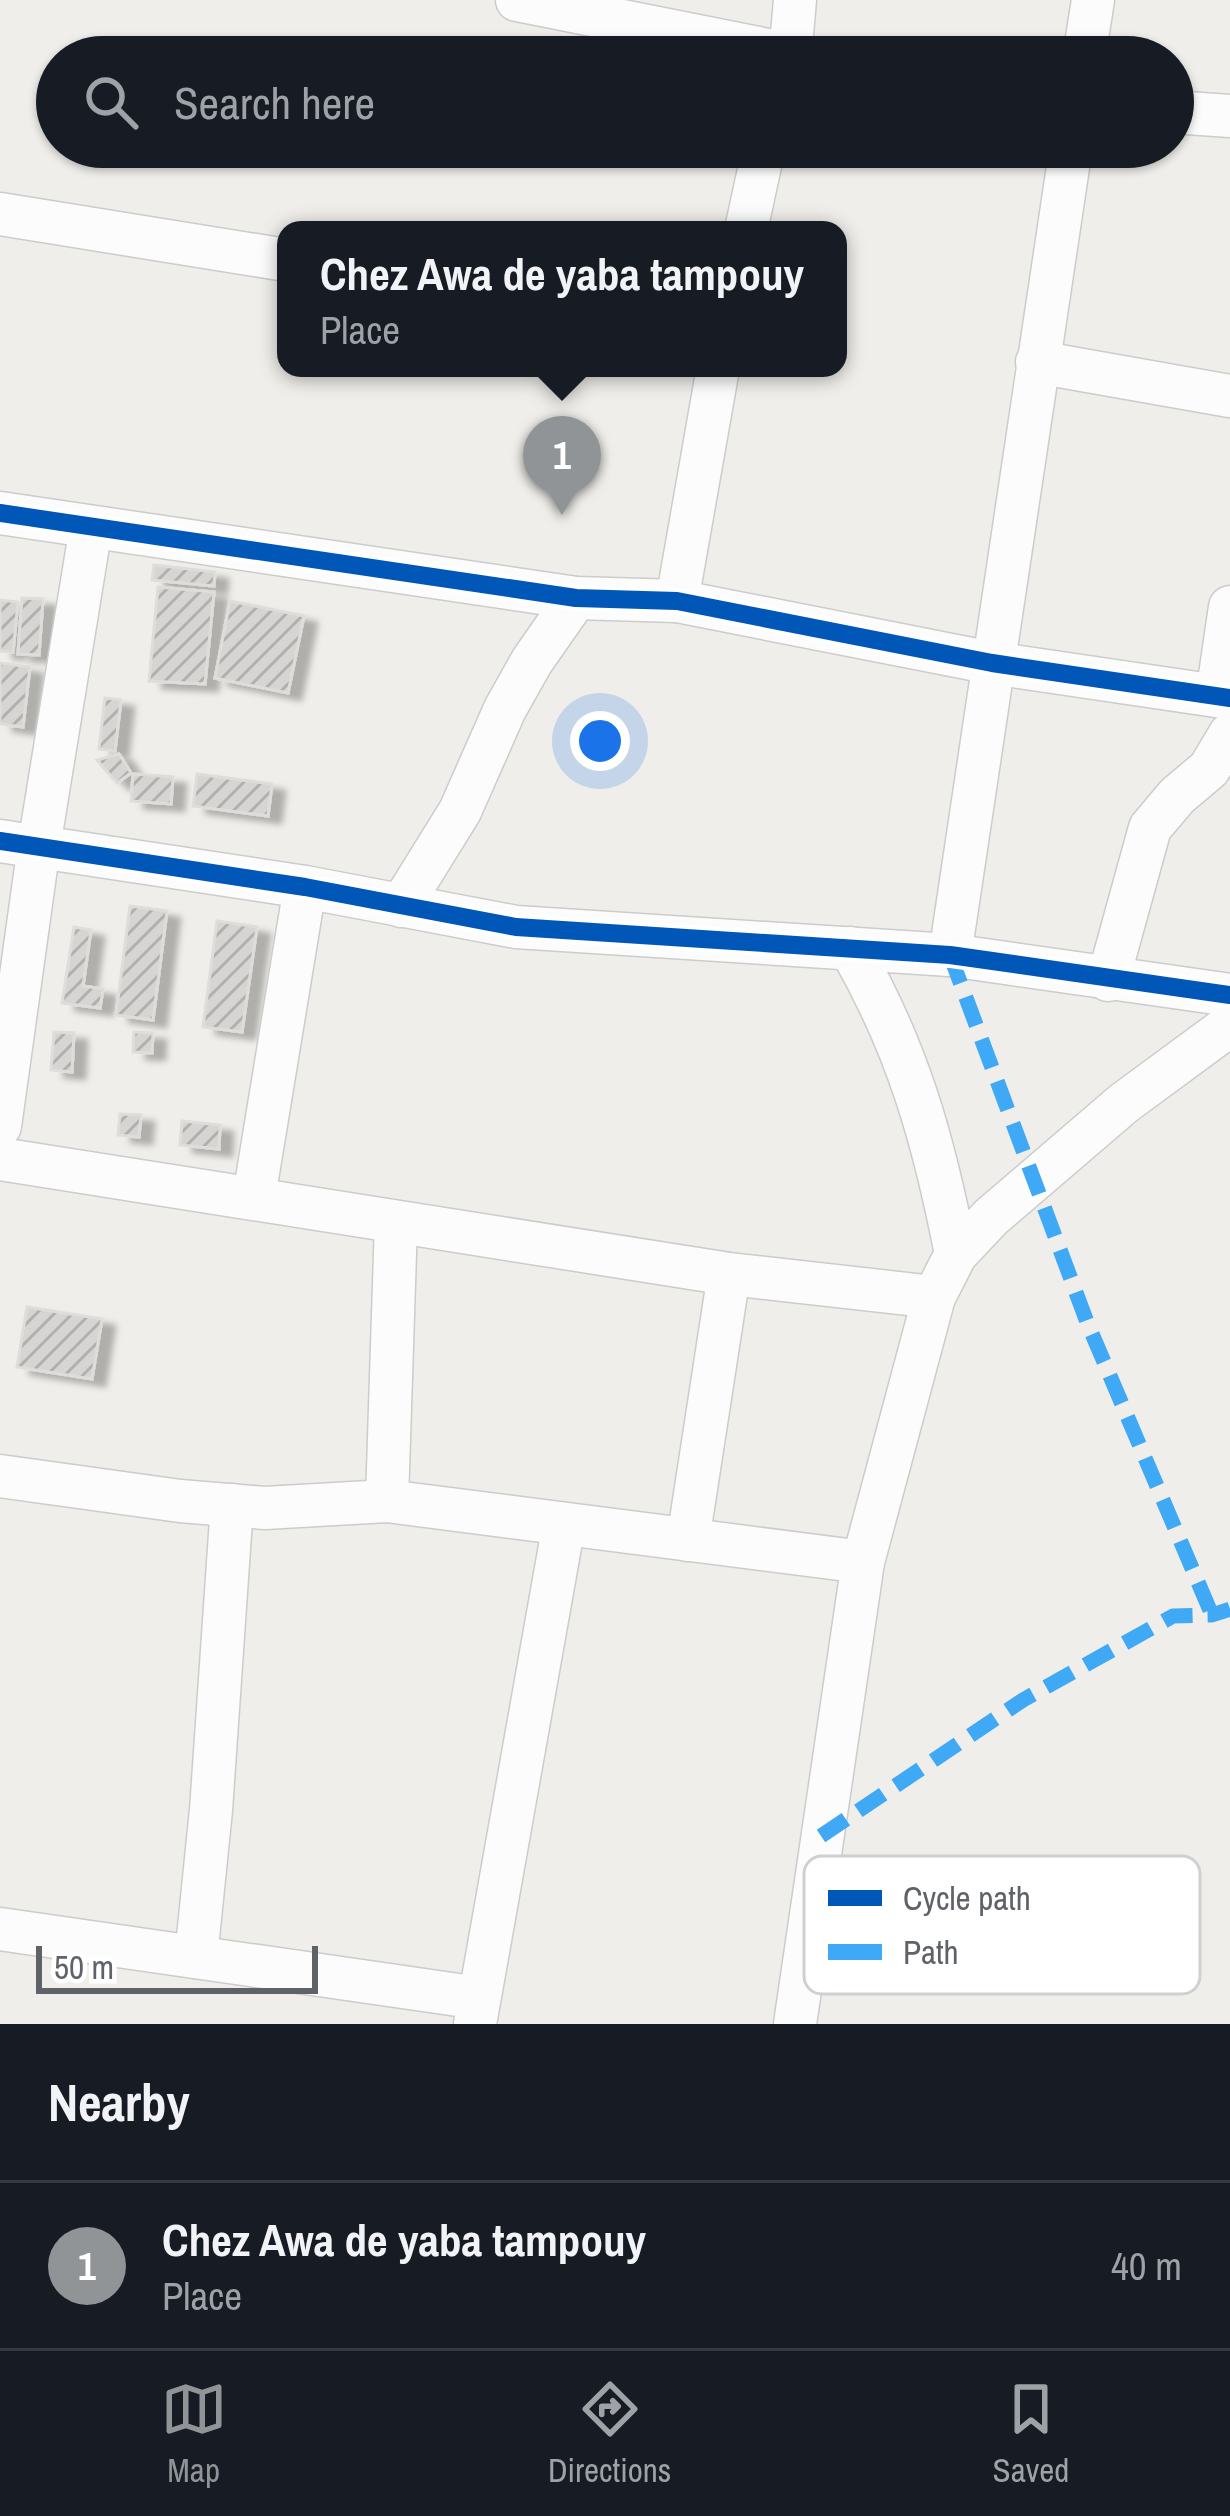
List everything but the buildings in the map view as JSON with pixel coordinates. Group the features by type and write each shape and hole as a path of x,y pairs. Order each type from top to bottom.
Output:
{"street":[{"path":"517,0 695,36"},
{"path":"794,36 795,0"},
{"path":"1087,36 1093,0"},
{"path":"1194,113 1230,116"},
{"path":"748,221 759,168"},
{"path":"950,955 1068,168"},
{"path":"0,214 277,259"},
{"path":"1037,362 1230,396"},
{"path":"677,601 716,377"},
{"path":"0,513 576,598 677,601 1226,709"},
{"path":"0,1126 20,843 91,527"},
{"path":"401,907 460,812 505,709 532,661 576,598"},
{"path":"1108,980 1150,828 1209,769 1226,709 1230,607"},
{"path":"20,843 305,887 516,927 950,955 1230,995"},
{"path":"254,1197 305,887"},
{"path":"850,948 885,1007 935,1148 956,1254"},
{"path":"820,1856 863,1562 934,1297 956,1254 991,1217 1124,1103 1230,1025"},
{"path":"0,1159 729,1274 934,1297"},
{"path":"386,1501 396,1222"},
{"path":"688,1540 729,1274"},
{"path":"0,1476 265,1508 386,1501 863,1562"},
{"path":"196,1957 232,1505"},
{"path":"0,1929 196,1957 477,2011 564,1524"},
{"path":"795,2024 804,1963"}],"marked path":[{"path":"950,955 1087,1322 1212,1615"},
{"path":"821,1836 1023,1700 1173,1616 1212,1615 1230,1609"}],"cycle path":[{"path":"0,513 576,598 677,601 992,663 1230,698"},
{"path":"0,841 305,887 516,927 950,955 1230,995"}],"place":[{"name":"Chez Awa de yaba tampouy","path":"562,515"}]}
